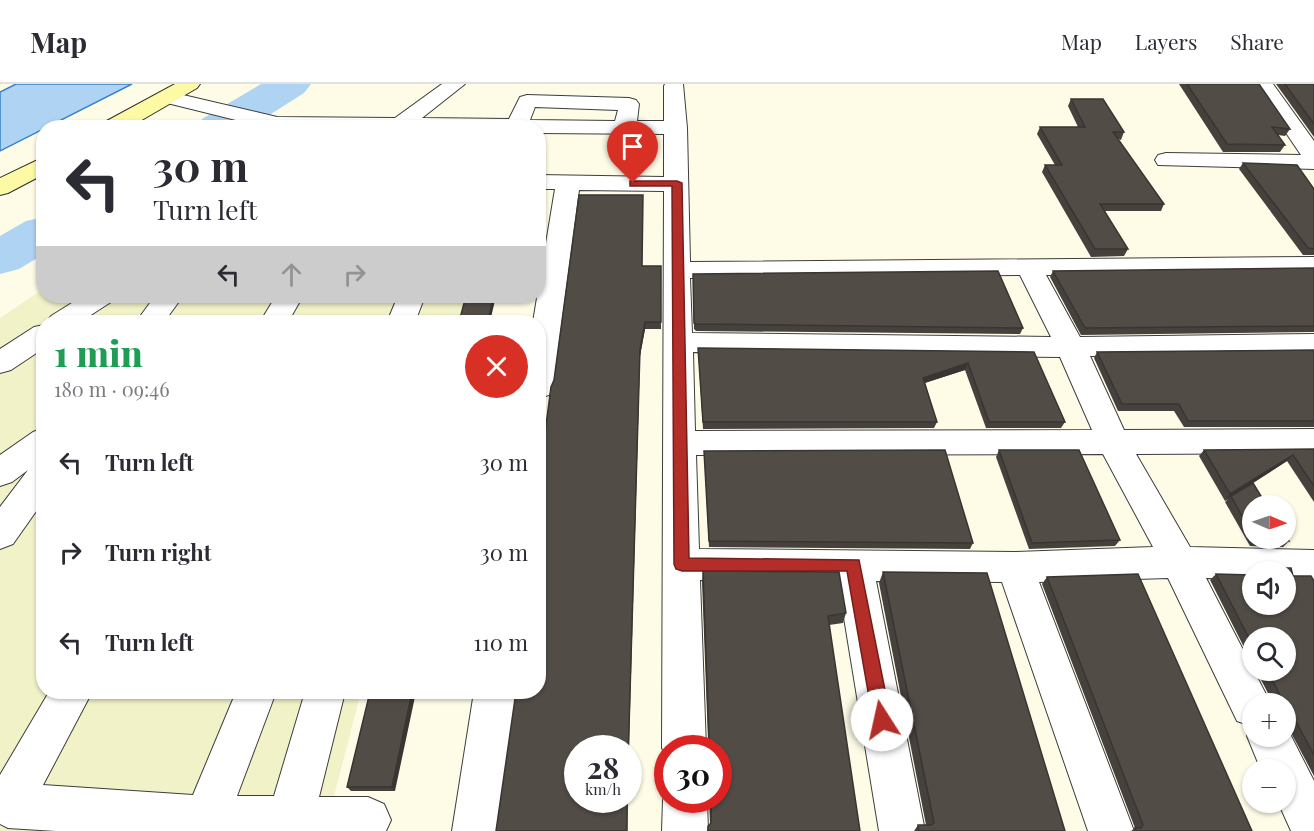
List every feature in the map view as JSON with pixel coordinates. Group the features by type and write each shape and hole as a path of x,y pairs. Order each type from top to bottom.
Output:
{"main road":[{"path":"125,120 190,84"},
{"path":"0,188 36,168"}],"street":[{"path":"406,120 455,84"},
{"path":"452,120 471,84"},
{"path":"1263,84 1312,153"},
{"path":"674,86 684,735"},
{"path":"166,97 263,120"},
{"path":"546,127 676,128"},
{"path":"1166,160 1312,153"},
{"path":"546,182 677,183"},
{"path":"546,333 568,183"},
{"path":"678,270 1314,265"},
{"path":"1028,267 1071,346 1113,441 1179,562 1245,693"},
{"path":"72,315 90,303"},
{"path":"0,363 36,339"},
{"path":"679,342 1071,346 1314,344"},
{"path":"680,443 1314,441"},
{"path":"0,473 36,446"},
{"path":"0,534 36,484"},
{"path":"682,564 1015,567 1179,562 1314,565"},
{"path":"854,565 902,831"},
{"path":"1015,567 1111,831"},
{"path":"67,699 4,805 206,819 368,820"},
{"path":"206,819 253,699"},
{"path":"290,819 323,699"},
{"path":"475,831 494,699"},
{"path":"1296,793 1314,828"},
{"path":"685,813 685,831"}],"green space":[{"path":"36,294 36,303 464,303 461,315 36,315 36,699 359,699 325,831 0,831 0,318"}],"water":[{"path":"16,84 132,84 61,120 36,120 36,133 0,151 0,92"}],"building":[{"path":"1187,84 1259,84 1290,129 1272,127 1285,145 1227,144"},
{"path":"1285,84 1314,84 1314,124"},
{"path":"1071,99 1103,99 1124,132 1113,132 1164,204 1100,204 1128,249 1095,249 1045,165 1062,165 1040,127 1085,127"},
{"path":"1243,163 1297,165 1314,189 1314,249 1308,248"},
{"path":"579,195 643,195 642,266 661,266 661,322 645,322 640,349 629,735 564,735 564,813 627,813 627,831 496,831 515,699 546,699 546,425 554,380"},
{"path":"1314,268 1314,326 1085,328 1053,271"},
{"path":"998,271 1023,328 694,323 693,274"},
{"path":"464,303 492,303 489,315 461,315"},
{"path":"698,348 1034,352 1065,422 989,422 968,363 923,378 937,422 703,422"},
{"path":"1314,350 1314,421 1188,421 1179,404 1122,404 1097,352"},
{"path":"1314,449 1314,486 1293,455 1230,494 1204,450"},
{"path":"945,450 973,543 709,541 704,451"},
{"path":"999,450 1079,450 1120,540 1032,543"},
{"path":"1253,483 1260,495 1242,495 1242,516 1231,496"},
{"path":"703,571 839,572 846,613 828,616 860,831 708,831 711,813 732,813 732,735 709,735"},
{"path":"883,572 987,573 1065,831 919,831 918,825 934,823"},
{"path":"1138,574 1242,808 1242,813 1252,831 1136,831 1135,828 1141,828 1143,825 1047,577"},
{"path":"1216,574 1242,575 1242,615 1296,615 1296,576 1311,576 1314,581 1314,755 1296,722 1296,693 1279,693 1273,681 1296,681 1296,627 1243,627"},
{"path":"368,699 411,699 392,787 347,787"}],"waterway":[{"path":"231,120 290,84"},
{"path":"0,258 36,237"}],"route":[{"path":"633,183 677,183 682,564 854,565 882,720"}]}
